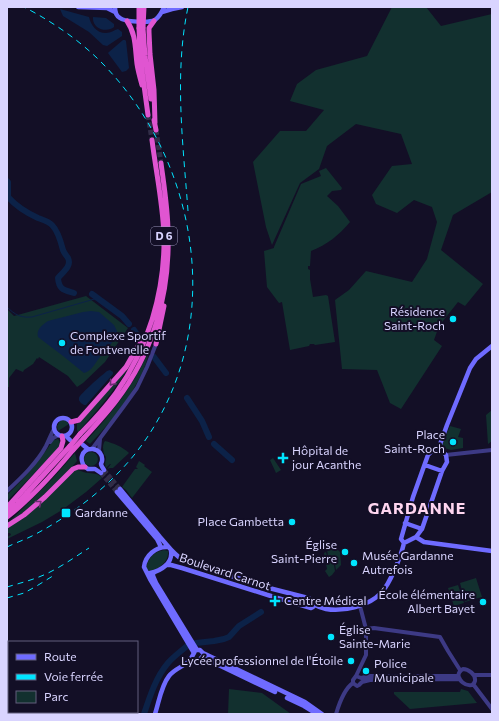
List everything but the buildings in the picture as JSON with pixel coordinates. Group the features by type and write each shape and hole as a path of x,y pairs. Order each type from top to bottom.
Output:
{"highway":[{"path":"139,7 156,130"},
{"path":"144,7 141,28 140,56 148,115"},
{"path":"127,21 134,34 138,74 146,102"},
{"path":"154,21 149,28 149,32 155,123"},
{"name":"D 6","path":"7,518 22,506 106,406 123,382 141,350 153,316 160,286 164,250 163,223 152,140"},
{"name":"D 6","path":"80,436 116,401 136,370 153,334 165,287 168,257 168,216 161,163"},
{"path":"156,344 165,302 165,287"},
{"path":"71,422 79,420 126,367 148,331"},
{"path":"7,507 61,448 62,436"},
{"name":"D 6","path":"7,511 17,504 73,446"},
{"path":"7,526 24,515 45,497 73,469 85,467"}],"main road":[{"path":"78,7 115,9 120,19 127,21 154,21 163,10 182,7"},
{"path":"438,450 472,364 483,350 492,343"},
{"path":"476,359 492,346"},
{"path":"80,436 72,430 71,422 65,418 56,420 54,424 55,431 73,446 82,456"},
{"path":"62,436 69,434 72,430"},
{"path":"83,444 100,453 103,471 88,469 82,464 82,456 90,449"},
{"path":"314,605 326,609 338,610 360,606 381,594 388,584 404,543 416,537 422,530 442,471 447,462 446,455 438,450 431,452 428,455 405,523 401,539 404,543"},
{"path":"95,469 101,464"},
{"path":"425,465 442,471"},
{"name":"Boulevard Carnot","path":"160,548 157,540 119,490 169,549 184,561 313,600 314,605 311,608 171,565 166,565"},
{"path":"405,523 422,530"},
{"path":"416,537 424,542 492,551"},
{"path":"146,572 153,573 166,565 171,558 169,549 160,548 151,553 146,558 144,567 146,572 195,654 200,659 202,655"},
{"path":"153,573 156,583 195,654"},
{"path":"247,589 245,584 249,581"},
{"path":"155,714 166,680 173,672 188,662 200,650 202,655 317,714"},
{"path":"202,655 305,702 322,714"}],"street":[{"path":"90,449 100,439 136,388 147,367 156,344"},
{"path":"7,491 39,457 54,429"},
{"path":"46,446 53,438 62,436"},
{"path":"100,439 100,453"},
{"path":"446,455 492,450"},
{"path":"353,683 357,686 359,685 366,655 366,628 360,606"},
{"path":"366,628 440,637 460,670 459,677 465,685 473,684"},
{"path":"460,670 468,670 474,675 492,676"},
{"path":"473,684 475,682 474,675"},
{"path":"335,713 349,686 353,683 353,680 370,676 459,677"},
{"path":"473,684 492,709"}],"green space":[{"path":"392,7 426,7 441,26 492,14 492,192 453,215 441,250 483,284 465,306 458,302 439,326 434,340 442,346 401,409 390,403 377,370 342,369 335,300 349,290 366,271 412,282 427,259 437,222 432,207 414,200 397,213 376,204 372,195 392,166 412,164 401,134 356,124 327,146 319,169 300,183 272,245 266,227 253,162 280,131 306,131 324,110 290,101 297,84 316,70 367,56"},
{"path":"326,168 342,188 341,190 332,191 327,196 338,206 350,222 332,239 311,251 310,266 308,266 308,269 310,270 313,297 328,296 335,342 315,345 310,344 309,346 290,350 282,302 279,303 267,287 264,251 274,248 301,184 321,176 319,171"},
{"name":"Complexe Sportif de Fontvenelle","path":"86,296 128,328 105,362 77,387 68,376 39,357 23,372 16,369 9,378 9,387 7,387 7,309 14,316"},
{"path":"147,355 148,356 143,371 129,396 111,421 90,444 86,441 120,401 135,379"},
{"path":"130,365 106,400 78,432 77,423"},
{"path":"492,410 492,441 488,444 486,415"},
{"path":"62,420 69,424 58,431 57,426"},
{"name":"Place Saint-Roch","path":"450,426 461,429 458,437 463,438 463,448 451,450 441,447"},
{"path":"54,439 58,439 61,442 60,446 7,501 7,495 32,468"},
{"path":"105,441 124,449 129,453 113,468 107,469 110,464 106,468 106,457 103,448"},
{"path":"91,452 96,454 98,459 96,464 91,466 86,464 84,459 86,454"},
{"path":"75,453 77,461 53,487 7,524 52,479"},
{"path":"273,458 281,470 276,473 270,460"},
{"path":"139,461 152,472 132,498 122,487 135,469 138,469 136,467"},
{"path":"77,468 78,470 85,472 98,474 102,478 62,510 42,522 7,539 7,537 11,535 10,533 7,533 7,529"},
{"path":"333,542 334,546 337,547 340,552 341,565 336,570 335,564 328,556 326,543"},
{"path":"164,550 168,551 165,562 159,567 148,571 146,567 150,558 157,552"},
{"path":"326,552 327,556 334,565 335,571 329,577 325,571 327,569 324,553"},
{"path":"476,578 482,597 465,602 460,583"},
{"path":"458,585 464,603 454,606 448,588"},
{"path":"229,689 262,693 291,714 228,714"},
{"path":"461,689 468,691 477,703 410,709 394,694 394,692 460,692"}],"water":[{"path":"60,9 89,17 93,26 99,32 108,33 118,29 122,32 122,36 107,46 103,45 89,32 63,16"},
{"path":"93,17 106,18 114,24 114,27 108,30 100,29 93,21"},
{"path":"123,40 126,41 129,68 122,72 108,53"},
{"path":"91,311 99,312 114,325 117,331 110,346 91,369 84,373 38,337 38,332 48,321"},
{"path":"110,370 113,374 86,405 81,403 79,399 80,396 101,376"}],"waterway":[{"path":"7,181 8,197 26,212 49,222 56,230 63,251 69,261 68,266 58,278 59,282 63,289 74,293"},
{"path":"92,294 122,316 129,324"},
{"path":"7,307 18,315 32,317 98,298"},
{"path":"134,330 139,337"},
{"path":"154,357 166,373"},
{"path":"187,398 202,421 209,437"},
{"path":"214,444 232,460"},
{"path":"196,643 214,641 229,637 239,626 261,612"},
{"path":"144,714 160,674 170,661 187,646"}],"tunnel":[{"path":"148,115 152,140"},
{"path":"156,130 161,163"},
{"path":"104,470 120,489"},
{"path":"101,473 117,492"}],"railway":[{"path":"7,547 32,536 66,516 98,492 139,449 150,433 174,387 188,338 193,288 189,237 177,188 158,140 131,97 97,58 63,30 24,7"},
{"path":"188,7 181,58 181,109 188,211"},
{"path":"7,587 46,574 89,548"},
{"path":"7,598 24,593 56,574"}],"place":[{"name":"Résidence Saint-Roch","path":"453,319"},
{"name":"Complexe Sportif de Fontvenelle","path":"62,343"},
{"name":"Place Saint-Roch","path":"453,442"},
{"name":"Hôpital de jour Acanthe","path":"283,458"},
{"name":"Gardanne","path":"66,513"},
{"name":"Place Gambetta","path":"292,522"},
{"name":"Église Saint-Pierre","path":"345,552"},
{"name":"Musée Gardanne Autrefois","path":"354,563"},
{"name":"Centre Médical","path":"275,601"},
{"name":"École élémentaire Albert Bayet","path":"483,602"},
{"name":"Église Sainte-Marie","path":"331,637"},
{"name":"Lycée professionnel de l'Étoile","path":"351,661"},
{"name":"Police Municipale","path":"366,671"}],"district":[{"name":"GARDANNE","path":"417,508"}]}
